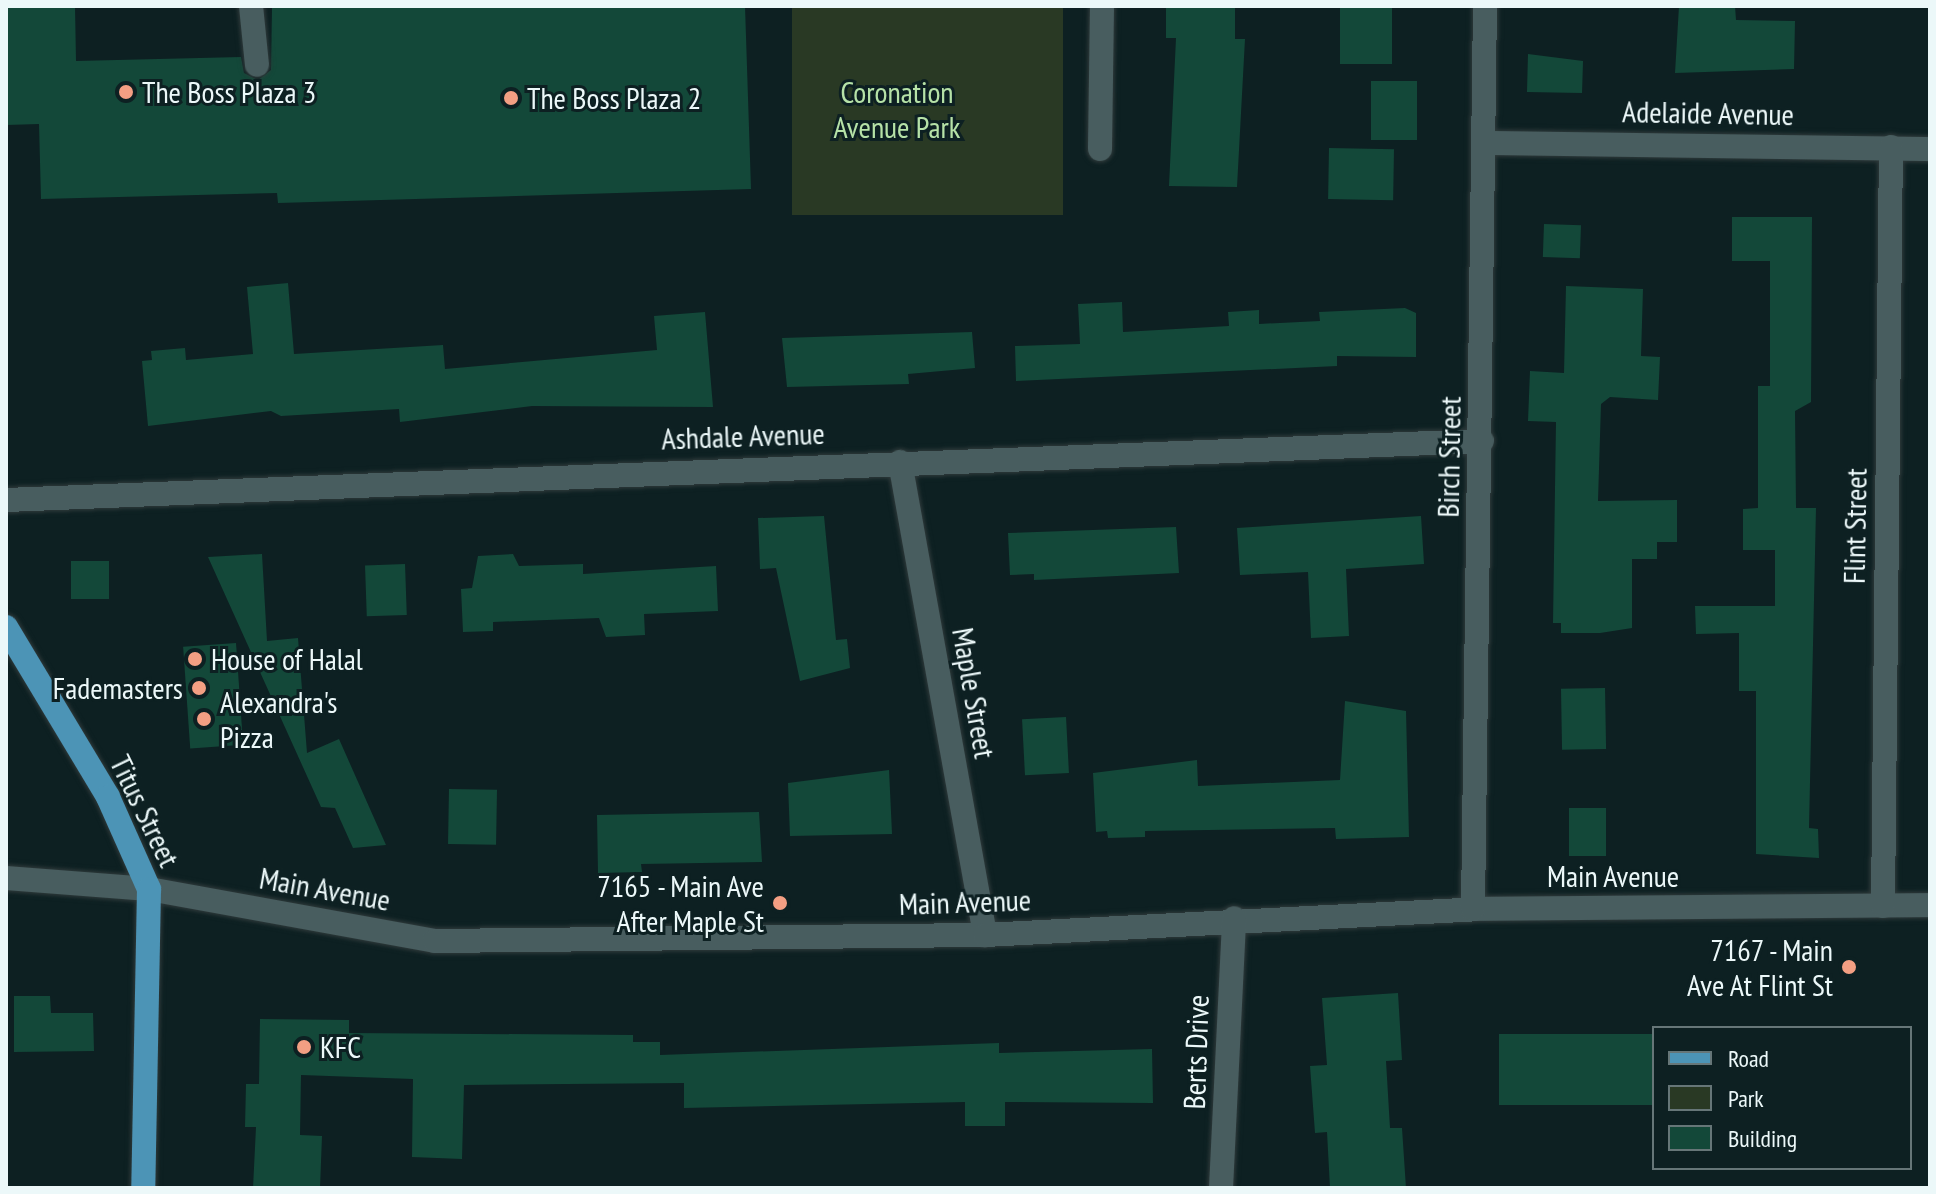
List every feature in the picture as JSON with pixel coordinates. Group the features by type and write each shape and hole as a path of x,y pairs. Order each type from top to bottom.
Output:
{"main road":[{"name":"Titus Street","path":"6,627 108,797 149,889 143,1188"}],"street":[{"path":"251,6 257,65"},
{"path":"1100,149 1102,6"},
{"name":"Birch Street","path":"1473,909 1486,143 1485,6"},
{"name":"Adelaide Avenue","path":"1486,143 1930,149"},
{"name":"Flint Street","path":"1883,906 1891,147"},
{"name":"Ashdale Avenue","path":"6,500 1482,441"},
{"name":"Maple Street","path":"900,462 985,935"},
{"name":"Main Avenue","path":"6,878 149,889 435,941 985,935 1234,918 1473,909 1930,905"},
{"name":"Berts Drive","path":"1221,1188 1234,918"}],"green space":[{"name":"Coronation Avenue Park","path":"792,6 1063,6 1063,215 792,215"}],"building":[{"name":"The Boss Plaza 2","path":"6,6 75,6 76,61 241,57 244,73 258,80 271,70 272,6 745,6 751,189 278,203 277,193 41,199 39,124 6,125"},
{"path":"1166,6 1235,6 1235,39 1245,39 1237,187 1169,186 1176,38 1166,38"},
{"path":"1340,6 1392,6 1392,64 1340,64"},
{"path":"1679,6 1735,6 1736,20 1795,21 1794,69 1675,73"},
{"path":"1528,54 1583,61 1582,93 1527,92"},
{"path":"1371,81 1417,81 1417,140 1371,140"},
{"path":"1329,148 1394,149 1393,200 1328,199"},
{"path":"1732,217 1812,217 1811,402 1795,411 1796,508 1816,508 1809,828 1818,829 1819,858 1756,854 1756,691 1739,691 1739,633 1696,634 1695,606 1775,606 1775,550 1743,550 1743,509 1758,508 1758,386 1770,386 1770,261 1732,261"},
{"path":"1544,224 1581,225 1580,258 1543,257"},
{"path":"288,283 294,354 443,345 445,369 657,350 654,316 705,312 713,407 532,406 400,422 399,409 281,416 271,411 148,426 142,361 152,360 151,351 185,348 186,360 253,354 247,287"},
{"path":"1566,286 1643,289 1641,356 1660,357 1658,400 1610,397 1601,404 1598,501 1677,500 1677,542 1657,542 1657,559 1632,559 1632,628 1600,633 1561,633 1561,623 1553,623 1556,422 1528,421 1530,371 1564,373"},
{"path":"1122,302 1123,332 1229,326 1228,312 1259,310 1259,324 1320,321 1319,312 1405,308 1416,313 1416,357 1337,356 1337,366 1016,381 1015,346 1080,344 1078,304"},
{"path":"972,332 975,368 908,374 909,384 787,387 782,338"},
{"path":"824,516 836,640 847,639 850,668 800,681 776,568 760,569 758,518"},
{"path":"1421,516 1424,564 1346,569 1349,636 1311,638 1308,572 1240,575 1237,528"},
{"path":"1176,527 1179,573 1034,580 1034,574 1010,575 1008,533"},
{"path":"262,554 267,641 298,638 307,753 339,739 386,845 353,848 335,808 321,807 208,557"},
{"path":"513,554 519,566 583,564 583,574 716,566 718,611 644,614 645,635 606,637 599,618 493,622 493,631 463,632 461,589 472,588 478,556"},
{"path":"71,561 109,561 109,599 71,599"},
{"path":"405,564 407,615 367,616 365,565"},
{"path":"236,643 243,745 190,748 183,647"},
{"path":"1605,688 1606,749 1562,750 1561,689"},
{"path":"1345,701 1406,711 1409,837 1336,839 1335,828 1145,831 1145,837 1108,838 1107,831 1096,832 1093,773 1197,760 1198,786 1340,780"},
{"path":"1066,717 1069,773 1025,775 1022,719"},
{"path":"889,770 892,834 790,836 788,783"},
{"path":"449,789 497,790 496,845 448,844"},
{"path":"1569,808 1606,808 1606,856 1569,856"},
{"path":"759,812 762,862 641,864 642,872 598,873 597,815"},
{"path":"1398,993 1402,1060 1386,1061 1390,1128 1402,1128 1406,1188 1330,1188 1327,1132 1315,1133 1310,1066 1327,1065 1322,998"},
{"path":"14,996 50,996 51,1013 93,1013 94,1051 14,1052"},
{"path":"260,1019 349,1020 349,1033 633,1035 633,1042 660,1042 660,1055 999,1043 999,1053 1152,1049 1153,1103 1005,1102 1005,1126 965,1126 965,1102 684,1108 684,1083 464,1085 462,1159 412,1157 413,1079 301,1075 300,1135 322,1136 320,1188 253,1188 256,1127 245,1127 246,1084 259,1084"},
{"path":"1499,1034 1652,1034 1652,1105 1499,1105"}],"place":[{"name":"The Boss Plaza 3","path":"126,92"},
{"name":"The Boss Plaza 2","path":"511,98"},
{"name":"House of Halal","path":"195,659"},
{"name":"Fademasters","path":"199,688"},
{"name":"Alexandra's Pizza","path":"204,719"},
{"name":"7165 - Main Ave After Maple St","path":"780,903"},
{"name":"7167 - Main Ave At Flint St","path":"1849,967"},
{"name":"KFC","path":"304,1047"}]}
